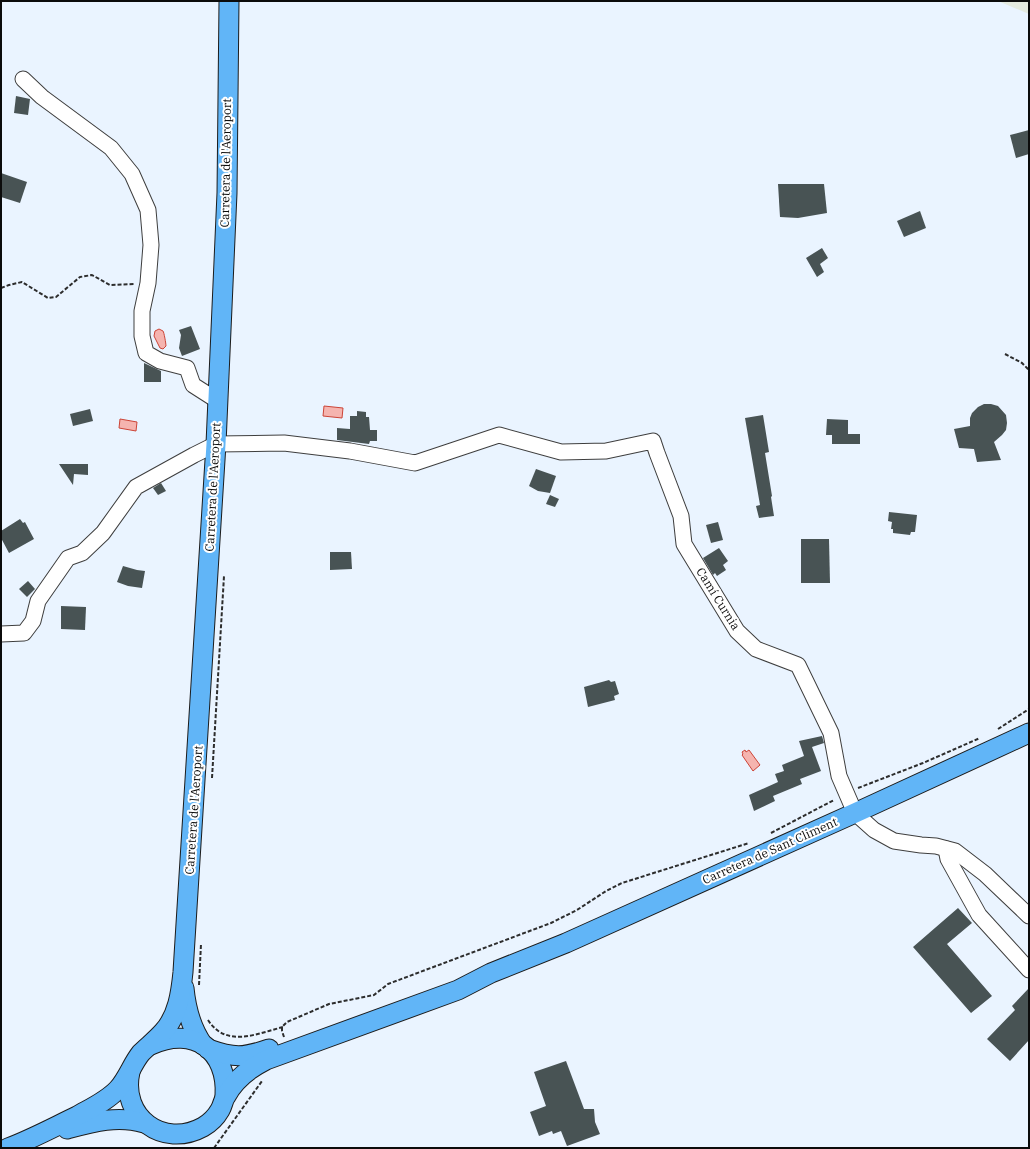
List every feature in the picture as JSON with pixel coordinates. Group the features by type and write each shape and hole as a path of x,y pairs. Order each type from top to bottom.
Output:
{"main road":[{"name":"Carretera de l'Aeroport","path":"183,972 216,444 227,193 229,1"},
{"name":"Carretera de Sant Climent","path":"491,973 566,943 1029,733"},
{"path":"15,1145 58,1126 109,1098 122,1084 139,1056 165,1030 170,1022 181,991 183,972"},
{"path":"15,1145 100,1120 129,1119 147,1125 163,1134 176,1136 189,1134 212,1120 220,1109 225,1096 226,1083 223,1070 217,1058 205,1047 195,1034 190,1022 183,972"},
{"path":"151,1045 161,1040 183,1038 193,1040 205,1047 231,1056 247,1056 284,1035 491,973"},
{"path":"225,1096 243,1075 251,1068 266,1060 458,990 491,973"},
{"path":"130,1070 128,1093 131,1104 136,1114 147,1125 160,1148"},
{"path":"185,1148 195,1131"}],"street":[{"path":"23,79 42,97 111,148 132,174 148,210 151,245 148,283 142,311 142,336 146,353 160,361 187,368 194,384 218,401"},
{"name":"Camí Curnia","path":"216,444 284,442 350,451 415,463 499,436 560,452 606,451 653,441 656,453 681,516 684,544 737,631 756,650 798,665 831,733 839,776 855,813"},
{"path":"1,634 24,633 33,621 38,601 68,558 82,554 103,534 136,487 216,444"},
{"path":"855,813 874,830 894,841 921,846 936,846 955,851 985,874 1029,916"},
{"path":"946,849 948,859 980,915 1029,970"}],"path":[{"path":"1,288 22,282 48,298 56,297 80,277 92,275 110,285 148,283"},
{"path":"1005,354 1022,363 1029,370"},
{"path":"212,781 225,570"},
{"path":"994,731 1029,709"},
{"path":"767,835 870,782 923,763 984,736"},
{"path":"206,1018 212,1026 222,1033 235,1037 284,1035 287,1022 342,1001 374,995 388,984 551,923 577,910 606,891 622,883 751,842"},
{"path":"199,988 202,937"},
{"path":"214,1148 264,1079"}],"shaded area":[{"path":"998,1 1029,1 1029,14"},
{"path":"159,329 163,331 166,346 163,349 160,348 154,336 155,331"},
{"path":"324,406 343,408 342,418 323,416"},
{"path":"120,419 137,422 136,431 119,428"},
{"path":"745,750 746,752 749,750 760,765 753,771 742,755 742,752"}],"building":[{"path":"16,96 30,99 28,115 14,113"},
{"path":"1029,130 1029,154 1016,158 1010,135"},
{"path":"1,173 27,182 20,203 1,197"},
{"path":"778,184 824,184 827,213 798,218 780,217"},
{"path":"920,211 926,228 904,237 897,221"},
{"path":"822,248 828,258 820,264 824,272 817,277 806,258"},
{"path":"191,326 200,349 182,356 179,348 181,335 179,330"},
{"path":"144,363 161,371 161,382 144,382"},
{"path":"984,404 998,406 1006,415 1006,430 994,442 1001,460 977,462 974,449 959,448 954,429 970,426 970,418 972,413"},
{"path":"90,409 93,421 73,426 70,414"},
{"path":"357,411 366,412 366,417 369,417 370,430 377,430 377,441 370,441 369,444 337,440 337,428 350,429 350,416 357,416"},
{"path":"763,415 769,452 765,453 774,516 759,518 756,506 760,505 745,418"},
{"path":"827,419 848,420 848,434 860,434 860,444 832,444 832,435 826,435"},
{"path":"59,464 88,464 88,475 74,474 73,485"},
{"path":"536,469 556,476 550,493 538,491 529,486"},
{"path":"161,483 166,491 158,495 153,488"},
{"path":"550,495 559,499 555,507 546,504"},
{"path":"889,512 917,515 915,532 911,532 910,535 893,533 893,529 891,529 892,522 888,521"},
{"path":"20,519 23,523 25,522 34,539 9,553 1,538 1,531"},
{"path":"718,522 723,540 711,543 706,525"},
{"path":"801,539 829,539 830,583 801,583"},
{"path":"719,548 728,561 723,565 726,570 717,576 715,573 713,575 703,558"},
{"path":"330,552 351,552 352,569 330,570"},
{"path":"123,566 145,571 142,588 128,586 117,582"},
{"path":"28,581 35,589 27,597 19,589"},
{"path":"61,606 86,607 85,630 61,629"},
{"path":"609,680 611,682 615,681 619,694 614,696 615,700 588,707 584,687"},
{"path":"822,736 824,743 812,747 821,771 800,779 802,784 773,796 775,801 754,811 749,795 778,782 775,774 784,771 782,765 804,756 799,741"},
{"path":"958,908 972,923 947,944 992,996 971,1013 913,947"},
{"path":"1029,988 1029,1040 1010,1061 987,1039 1015,1010 1012,1006"},
{"path":"566,1061 584,1109 594,1109 595,1122 600,1134 567,1146 561,1131 553,1134 552,1131 539,1136 530,1112 546,1106 534,1072"}]}
